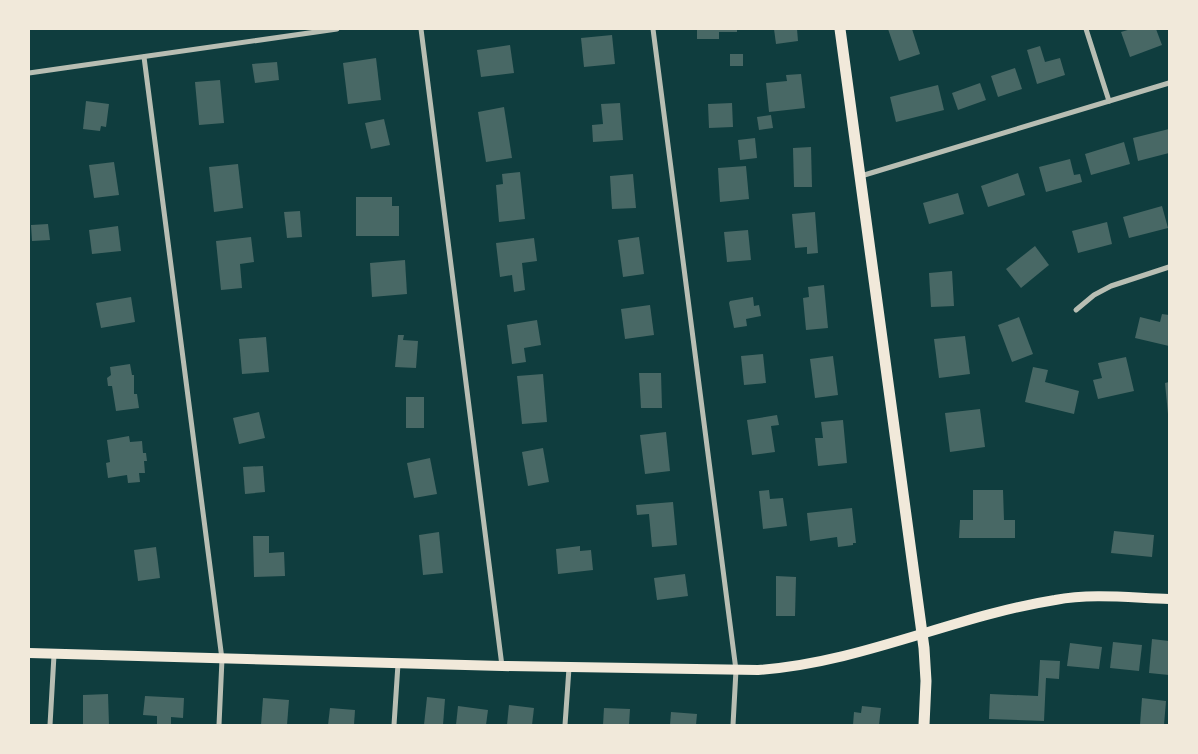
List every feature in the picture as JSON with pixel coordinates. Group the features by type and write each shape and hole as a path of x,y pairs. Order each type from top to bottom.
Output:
{"main road":[{"path":"840,29 922,633 926,681 924,725"},
{"path":"29,653 568,668 774,669 826,661 1004,610 1056,599 1088,597 1169,599"}],"street":[{"path":"29,73 338,29"},
{"path":"421,29 502,666"},
{"path":"653,29 736,670 733,725"},
{"path":"1086,29 1109,101"},
{"path":"144,57 222,659 219,725"},
{"path":"859,176 1169,83"},
{"path":"1076,310 1094,295 1111,286 1169,267"},
{"path":"50,725 54,655"},
{"path":"394,725 398,664"},
{"path":"565,725 568,668"}],"building":[{"path":"697,29 737,29 737,32 719,32 719,39 697,39"},
{"path":"774,29 797,29 798,41 776,44"},
{"path":"888,29 912,29 920,54 899,61"},
{"path":"1131,29 1156,29 1162,45 1130,57 1121,32"},
{"path":"612,35 615,64 584,67 581,38"},
{"path":"510,45 514,73 481,77 477,50"},
{"path":"1040,46 1045,62 1060,58 1065,75 1037,84 1027,50"},
{"path":"730,54 743,54 743,66 730,66"},
{"path":"376,58 381,100 348,104 343,63"},
{"path":"277,62 279,80 255,83 252,64"},
{"path":"1015,68 1022,89 998,97 991,76"},
{"path":"801,74 805,108 769,112 766,83 787,81 786,75"},
{"path":"220,80 224,123 199,125 195,82"},
{"path":"980,83 986,100 958,110 952,93"},
{"path":"938,85 944,110 896,122 890,97"},
{"path":"86,101 109,104 106,127 101,126 100,131 83,129"},
{"path":"620,103 623,140 593,142 592,125 603,124 601,104"},
{"path":"732,103 733,127 709,128 708,104"},
{"path":"504,107 512,158 486,162 478,112"},
{"path":"771,115 773,128 759,130 757,117"},
{"path":"384,119 390,145 371,149 365,123"},
{"path":"1169,129 1169,153 1138,161 1133,138"},
{"path":"755,138 757,158 740,160 738,140"},
{"path":"1124,142 1130,164 1091,175 1085,154"},
{"path":"811,147 812,187 794,187 793,148"},
{"path":"1070,159 1074,175 1080,174 1082,182 1046,192 1039,167"},
{"path":"114,162 119,195 94,198 89,165"},
{"path":"238,164 243,208 214,212 209,167"},
{"path":"746,166 749,199 720,202 718,168"},
{"path":"520,172 525,219 499,222 496,185 503,184 502,174"},
{"path":"1018,173 1025,195 988,207 981,186"},
{"path":"633,174 636,208 612,209 610,176"},
{"path":"958,193 964,214 929,224 923,203"},
{"path":"356,197 392,197 392,206 399,206 399,236 356,236"},
{"path":"1162,206 1168,228 1129,238 1123,217"},
{"path":"300,211 302,237 287,238 284,212"},
{"path":"815,212 818,253 807,254 807,247 795,248 792,214"},
{"path":"1107,222 1112,244 1078,253 1072,231"},
{"path":"48,224 50,240 32,241 31,225"},
{"path":"118,226 121,251 92,254 89,230"},
{"path":"748,230 751,260 727,262 724,232"},
{"path":"251,237 254,262 240,264 242,288 221,290 216,241"},
{"path":"639,237 644,274 623,277 618,240"},
{"path":"534,238 537,261 522,263 525,290 514,292 512,275 500,277 496,243"},
{"path":"1035,246 1049,265 1021,288 1006,269"},
{"path":"405,260 407,294 372,297 370,263"},
{"path":"952,271 954,306 931,307 929,273"},
{"path":"824,285 828,328 806,330 803,298 809,297 808,287"},
{"path":"131,297 135,322 101,328 96,303"},
{"path":"753,297 754,306 759,305 761,316 746,319 747,326 734,328 730,301"},
{"path":"650,305 654,335 625,339 621,309"},
{"path":"1162,314 1169,315 1169,346 1135,338 1140,317 1160,322"},
{"path":"1019,317 1033,354 1012,362 998,325"},
{"path":"537,320 541,345 524,348 526,362 512,364 507,325"},
{"path":"398,335 404,335 403,340 418,341 416,368 395,367"},
{"path":"965,336 970,374 939,378 934,339"},
{"path":"266,337 269,372 242,374 239,339"},
{"path":"763,354 766,383 744,385 741,356"},
{"path":"833,356 838,395 815,398 810,359"},
{"path":"1126,357 1134,391 1098,399 1093,380 1102,378 1098,363"},
{"path":"130,364 132,375 134,375 134,394 137,394 139,408 116,411 112,386 108,386 107,378 111,375 110,367"},
{"path":"1033,367 1048,370 1045,382 1079,391 1074,414 1025,402"},
{"path":"639,373 661,373 662,408 641,408"},
{"path":"543,374 547,422 522,424 517,376"},
{"path":"1169,382 1169,414 1168,414 1165,383"},
{"path":"406,397 424,397 424,428 406,428"},
{"path":"980,409 985,447 950,452 945,413"},
{"path":"259,412 265,438 239,444 233,418"},
{"path":"777,415 779,425 771,426 775,452 752,455 747,420"},
{"path":"843,420 847,463 818,466 815,438 823,438 821,422"},
{"path":"666,432 670,471 645,474 640,435"},
{"path":"129,436 130,442 142,441 143,453 146,453 147,461 144,461 145,473 139,473 140,482 128,483 127,475 108,478 106,463 110,462 107,440"},
{"path":"543,448 549,482 528,486 522,452"},
{"path":"430,458 437,494 414,498 407,463"},
{"path":"263,466 265,492 245,494 243,467"},
{"path":"769,490 770,499 783,498 787,526 763,529 759,491"},
{"path":"973,490 1003,490 1004,520 1015,520 1015,538 959,538 960,520 973,520"},
{"path":"673,502 677,545 652,547 649,514 637,515 636,505"},
{"path":"852,508 856,543 838,547 837,537 810,541 807,513"},
{"path":"1114,531 1154,535 1152,557 1111,553"},
{"path":"439,532 443,573 423,575 419,535"},
{"path":"253,536 269,536 269,553 284,552 285,576 254,577"},
{"path":"580,546 580,551 591,550 593,570 558,574 556,549"},
{"path":"156,547 160,578 138,581 134,550"},
{"path":"685,574 688,596 657,600 654,578"},
{"path":"776,576 796,577 795,616 776,616"},
{"path":"1152,639 1169,641 1169,675 1149,673"},
{"path":"1113,642 1142,645 1139,671 1110,668"},
{"path":"1070,643 1102,647 1099,669 1067,666"},
{"path":"1040,660 1060,661 1059,679 1046,678 1044,721 989,719 990,694 1038,696"},
{"path":"108,694 109,725 83,725 83,695"},
{"path":"145,696 184,698 183,718 171,717 171,725 157,725 157,716 143,715"},
{"path":"427,697 445,699 443,725 424,725"},
{"path":"263,698 289,700 287,725 261,725"},
{"path":"1142,698 1166,701 1164,725 1140,725"},
{"path":"509,705 534,708 532,725 507,725"},
{"path":"458,706 488,710 486,725 456,725"},
{"path":"862,706 881,708 879,725 853,725 854,712 861,713"},
{"path":"330,708 355,710 354,725 328,725"},
{"path":"604,708 630,709 629,725 603,725"},
{"path":"671,712 697,714 696,725 670,725"}]}
